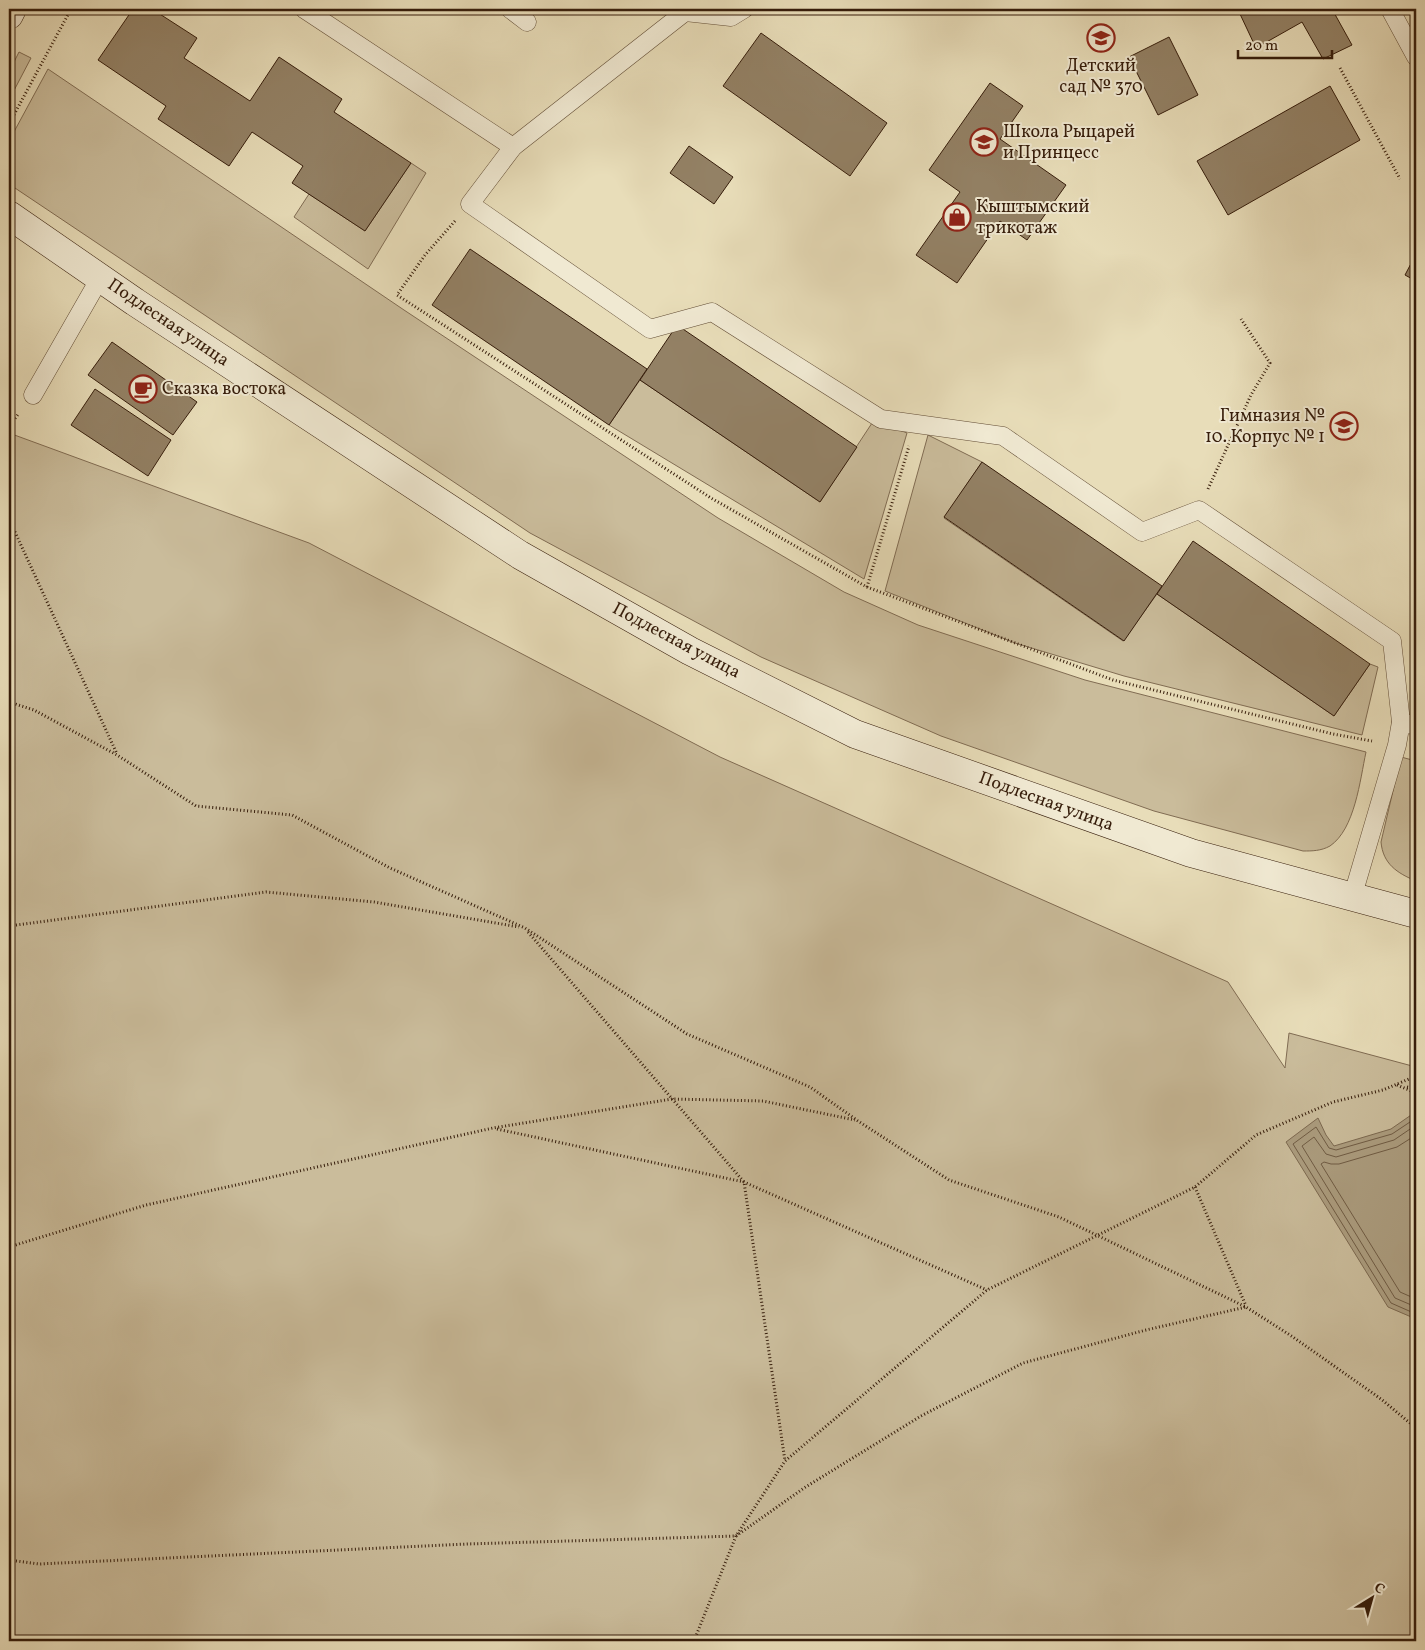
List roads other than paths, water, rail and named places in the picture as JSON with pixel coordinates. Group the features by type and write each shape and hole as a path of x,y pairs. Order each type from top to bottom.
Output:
{"main road":[{"path":"9,15 12,9"},
{"name":"Подлесная улица","path":"9,216 520,555 690,651 855,734 1191,854 1416,914"}],"lane":[{"path":"304,9 513,147"},
{"path":"510,9 527,22"},
{"path":"744,9 731,17 685,12 513,147 470,204 650,329 712,312 881,419 1003,436 1142,532 1199,510 1392,641 1409,724 1397,745 1352,898"},
{"path":"1390,9 1416,57"},
{"path":"33,395 100,278"}],"water":[{"path":"1414,1113 1416,1115 1416,1319 1388,1307 1286,1142 1318,1118 1334,1146 1391,1129"}],"place":[{"name":"Детский сад № 370","path":"1101,38"},
{"name":"Школа Рыцарей и Принцесс","path":"984,142"},
{"name":"Кыштымский трикотаж","path":"957,217"},
{"name":"Сказка востока","path":"143,389"},
{"name":"Гимназия № 10. Корпус № 1","path":"1344,426"}]}
